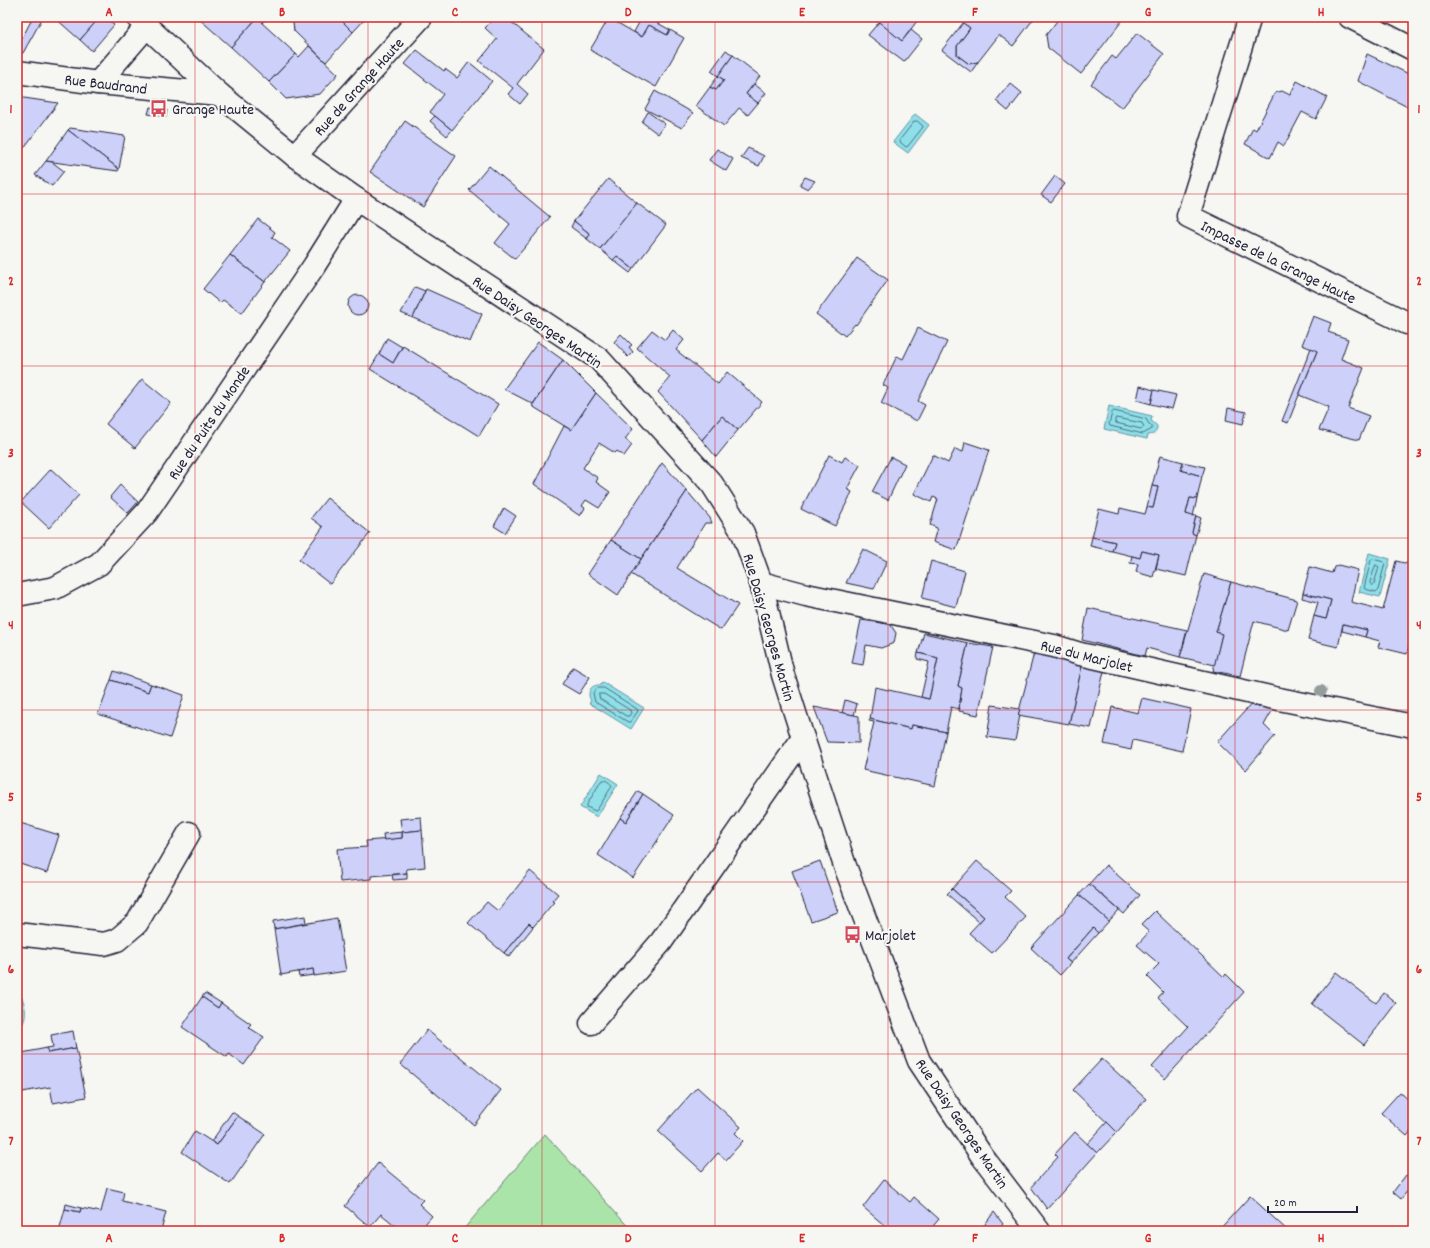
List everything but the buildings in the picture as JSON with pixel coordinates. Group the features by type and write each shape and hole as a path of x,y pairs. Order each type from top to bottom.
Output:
{"street":[{"name":"Rue de Grange Haute","path":"295,156 421,17"},
{"name":"Impasse de la Grange Haute","path":"1250,17 1188,216 1407,323"},
{"path":"1350,17 1413,49"},
{"name":"Rue Daisy Georges Martin","path":"142,22 219,94 295,156 356,199 599,359 712,484 743,533 761,583 783,675 802,738 845,866 919,1061 982,1156 1039,1231"},
{"path":"98,83 142,22"},
{"name":"Rue Baudrand","path":"17,72 98,83 219,94"},
{"name":"Rue du Puits du Monde","path":"17,595 55,588 99,564 147,512 314,266 356,199"},
{"name":"Rue du Marjolet","path":"761,583 806,595 1054,646 1080,654 1274,698 1413,726"},
{"path":"591,1023 661,942 802,738"},
{"path":"17,934 104,944 117,940 137,923 189,833"}],"green space":[{"path":"545,1134 632,1231 462,1231"}],"water":[{"path":"915,114 929,125 908,153 893,142"},
{"path":"1109,406 1152,416 1151,421 1157,426 1156,431 1153,434 1148,435 1147,439 1104,429"},
{"path":"1369,553 1390,559 1380,597 1359,592"},
{"path":"602,682 644,708 631,729 589,703 591,701 589,695 590,689 597,685 601,685"},
{"path":"601,773 618,784 597,817 580,807"},
{"path":"17,991 23,999 25,1016 24,1022 17,1029"}],"place":[{"name":"Grange Haute","path":"159,108"},
{"name":"Marjolet","path":"852,934"}]}
